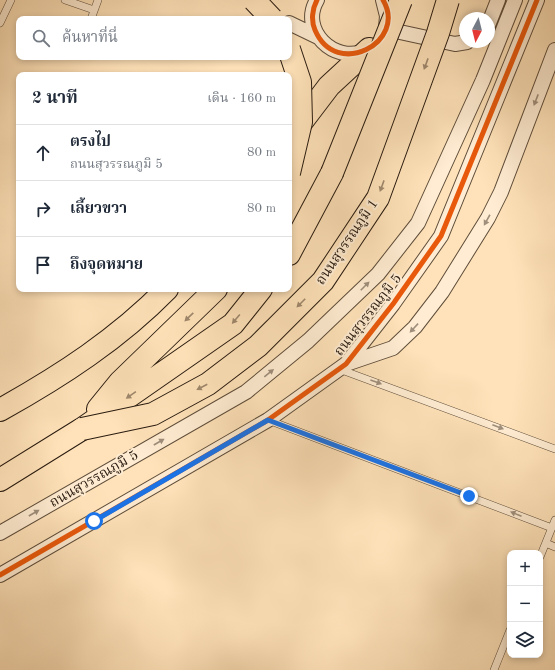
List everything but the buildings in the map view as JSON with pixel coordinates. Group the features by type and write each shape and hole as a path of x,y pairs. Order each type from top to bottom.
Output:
{"highway":[{"path":"254,0 269,16"},
{"path":"292,248 332,173 401,0"},
{"name":"ถนนสุวรรณภูมิ 1","path":"82,429 153,414 208,384 258,346 323,281 378,198 438,33 448,0"},
{"path":"292,134 329,86 370,49"},
{"path":"292,58 300,82 301,122 292,160"},
{"path":"0,410 52,380 92,354 125,328 164,292"},
{"name":"ถนนสุวรรณภูมิ 1","path":"82,429 120,382 213,292"},
{"name":"ถนนสุวรรณภูมิ 1","path":"0,480 82,429 233,324 259,292"}],"street":[{"path":"242,0 275,16"},
{"path":"317,0 312,14 313,26 318,37 326,46 336,52 347,54 359,54 370,49 379,40 386,29 387,16 383,0"},
{"path":"493,12 498,0"},
{"name":"ถนนสุวรรณภูมิ 5","path":"0,532 246,392 308,342 378,274 418,223 483,80 514,0"},
{"name":"ถนนสุวรรณภูมิ 5","path":"342,367 384,316 440,236 537,0"},
{"path":"292,24 318,37"},
{"path":"386,29 455,44 459,43"},
{"name":"ถนนสุวรรณภูมิ 5","path":"0,576 268,420 342,367 392,348 416,327 442,292 488,218 501,192 555,50"}],"lane":[{"path":"0,23 11,0"},
{"path":"65,0 94,10"},
{"path":"92,16 98,0"},
{"path":"342,367 555,449"},
{"path":"268,420 552,528"},
{"path":"543,550 555,520"},
{"path":"546,543 555,547"},
{"path":"494,670 507,638"}],"cycle path":[{"path":"317,0 313,15 315,30 325,45 338,52 352,54 366,50 378,41 386,29 388,15 383,0"},
{"path":"0,575 268,420 346,364 393,304 441,236 537,0"}],"route":[{"path":"94,521 268,420 469,496"}]}
